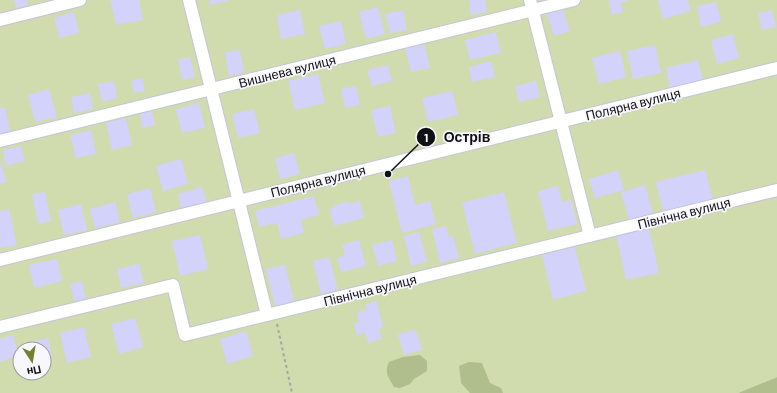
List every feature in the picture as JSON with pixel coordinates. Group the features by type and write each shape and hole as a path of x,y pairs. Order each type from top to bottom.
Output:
{"street":[{"path":"0,20 80,0"},
{"path":"189,0 239,201 271,314"},
{"name":"Вишнева вулиця","path":"0,141 211,90 531,5 574,0"},
{"path":"531,5 590,236"},
{"name":"Полярна вулиця","path":"0,260 777,68"},
{"name":"Північна вулиця","path":"0,327 173,285 185,335 777,190"}],"path":[{"path":"271,314 292,393"}],"shaded area":[{"path":"0,0 777,0 777,377 738,393 0,393"},
{"path":"420,355 427,361 427,371 414,379 410,384 400,388 394,387 388,377 387,372 389,362 403,357"},
{"path":"469,362 482,363 490,383 501,388 503,393 470,393 461,383 459,366"},
{"path":"777,377 777,393 738,393"}],"building":[{"path":"14,0 27,0 28,5 16,8"},
{"path":"110,0 139,0 143,20 116,25"},
{"path":"209,0 228,0 228,1 210,5"},
{"path":"469,0 485,0 487,12 471,15"},
{"path":"609,0 628,1 621,2 623,12 612,15"},
{"path":"658,0 688,0 691,11 663,19"},
{"path":"716,2 721,22 701,27 697,6"},
{"path":"562,6 570,31 554,36 546,12"},
{"path":"378,7 385,34 366,39 359,12"},
{"path":"300,10 305,34 281,39 277,15"},
{"path":"403,10 407,30 390,33 385,14"},
{"path":"772,10 776,27 762,30 758,13"},
{"path":"74,12 79,33 59,38 54,18"},
{"path":"341,21 346,44 325,49 319,26"},
{"path":"496,32 501,53 470,60 465,40"},
{"path":"733,34 739,58 717,64 711,40"},
{"path":"424,44 430,68 411,72 405,49"},
{"path":"655,45 661,73 633,79 627,51"},
{"path":"240,50 244,73 229,76 225,52"},
{"path":"620,51 626,77 599,84 592,58"},
{"path":"190,57 195,77 182,80 178,60"},
{"path":"698,60 703,80 670,88 666,68"},
{"path":"491,61 495,77 472,82 469,67"},
{"path":"388,65 392,81 372,86 367,70"},
{"path":"318,74 325,103 295,110 288,81"},
{"path":"142,78 145,91 134,93 132,80"},
{"path":"114,81 117,98 102,102 98,84"},
{"path":"536,81 540,97 519,102 515,86"},
{"path":"356,86 360,105 345,108 341,89"},
{"path":"49,89 57,117 35,122 28,95"},
{"path":"452,91 458,115 428,122 422,98"},
{"path":"90,93 93,109 74,113 71,97"},
{"path":"199,103 205,128 182,133 176,109"},
{"path":"390,106 396,133 378,137 371,110"},
{"path":"5,107 10,132 0,134 0,108"},
{"path":"254,109 260,133 238,138 232,114"},
{"path":"152,111 155,125 142,128 140,114"},
{"path":"126,118 132,145 112,150 106,123"},
{"path":"91,130 96,154 76,158 70,135"},
{"path":"21,146 25,161 6,166 3,150"},
{"path":"294,153 300,174 280,179 275,158"},
{"path":"181,159 188,184 163,191 156,166"},
{"path":"0,160 6,182 0,184"},
{"path":"618,170 624,190 595,198 589,179"},
{"path":"705,170 713,200 663,212 656,182"},
{"path":"408,176 415,205 430,201 436,224 402,233 389,181"},
{"path":"645,185 653,213 629,220 621,192"},
{"path":"558,186 562,202 571,200 577,224 548,231 538,191"},
{"path":"202,187 207,203 182,210 178,194"},
{"path":"150,188 156,212 133,218 127,194"},
{"path":"45,192 51,221 38,224 32,194"},
{"path":"504,192 517,243 475,254 462,203"},
{"path":"314,196 319,215 301,220 304,233 281,239 277,223 259,227 255,211"},
{"path":"349,201 349,204 360,201 364,218 334,226 329,209 335,207 335,205"},
{"path":"115,202 120,222 95,228 90,209"},
{"path":"81,204 87,230 64,235 58,210"},
{"path":"9,209 17,245 0,248 0,211"},
{"path":"446,226 449,237 453,236 459,258 440,263 432,229"},
{"path":"649,228 659,273 626,280 616,235"},
{"path":"419,232 427,262 411,266 404,236"},
{"path":"200,235 208,269 180,276 172,241"},
{"path":"359,240 366,266 341,272 337,258 345,255 342,245"},
{"path":"392,240 397,261 378,266 372,245"},
{"path":"575,247 586,291 553,300 542,255"},
{"path":"329,257 338,290 321,294 313,261"},
{"path":"57,259 62,281 34,288 29,265"},
{"path":"139,264 144,283 121,288 117,269"},
{"path":"285,265 294,301 275,306 266,269"},
{"path":"82,281 86,300 75,303 70,284"},
{"path":"377,301 383,328 379,329 382,339 368,343 365,333 357,335 354,323 359,322 357,312 367,309 365,304"},
{"path":"135,318 143,347 119,354 111,324"},
{"path":"84,327 91,357 67,363 60,333"},
{"path":"416,330 422,350 404,355 398,334"},
{"path":"246,331 253,356 227,364 220,339"},
{"path":"13,335 15,341 12,341 12,358 0,362 0,339"},
{"path":"48,338 49,341 35,341"}],"place":[{"name":"Острів","path":"388,174"}]}
